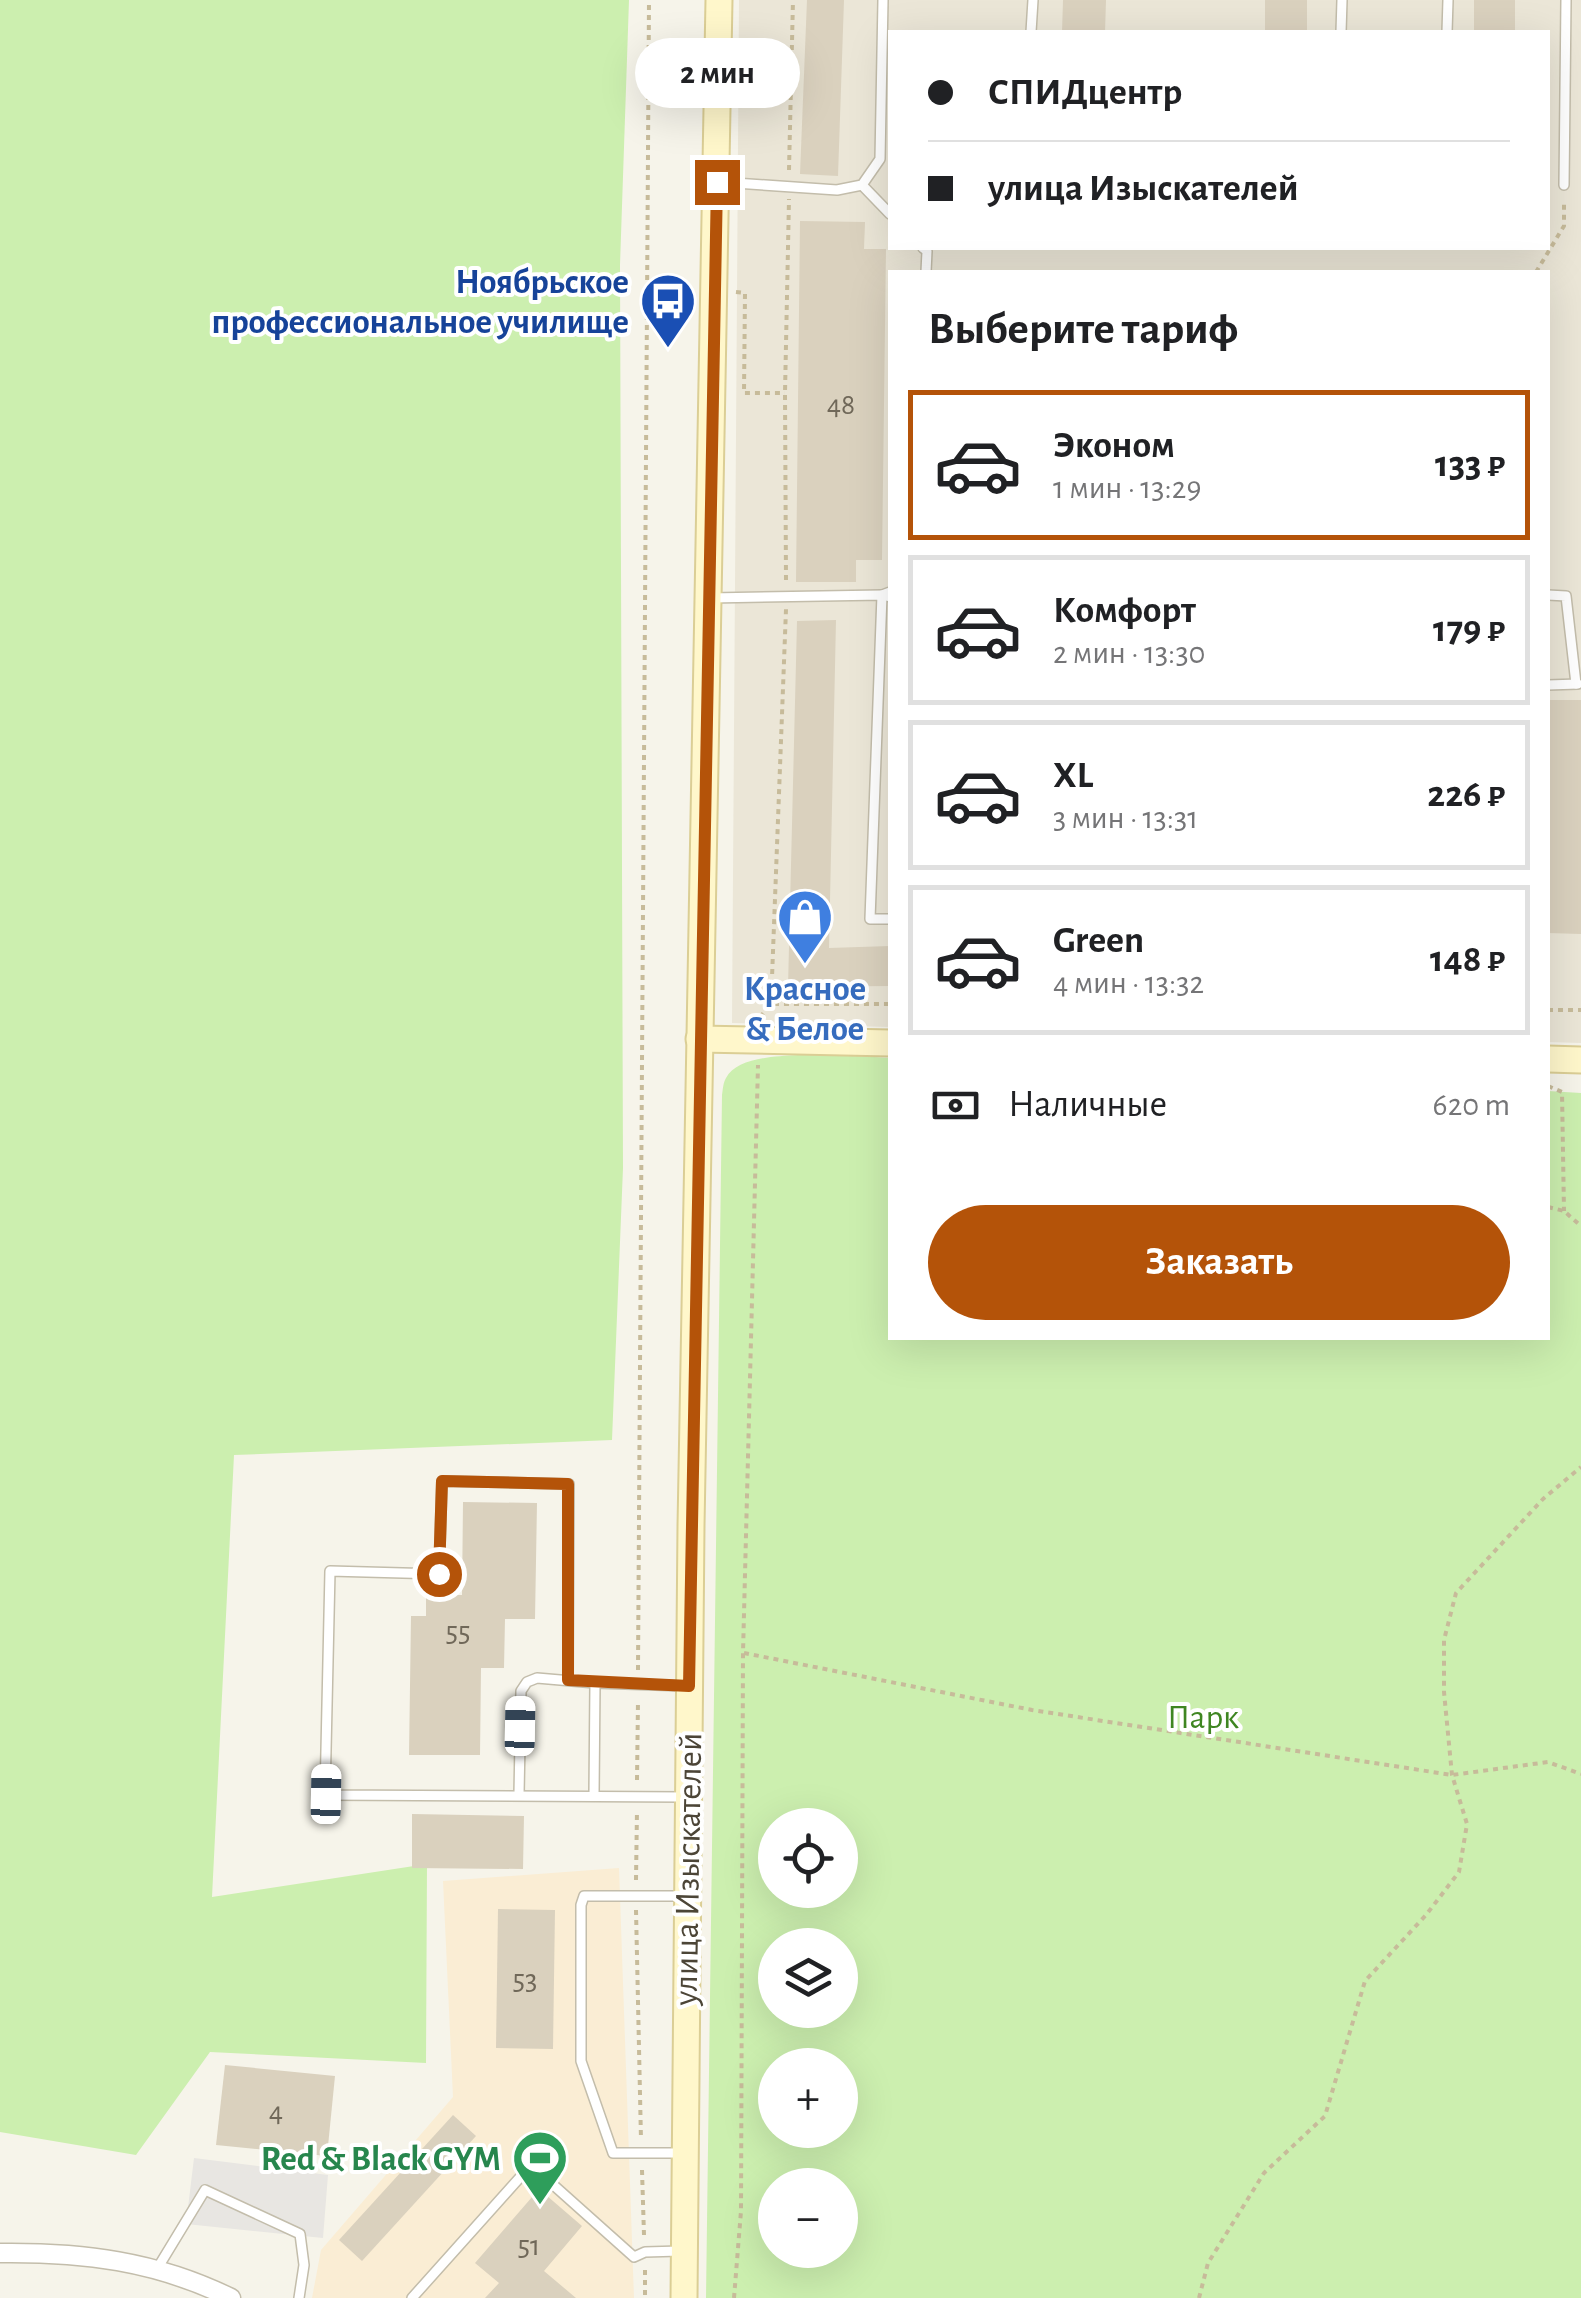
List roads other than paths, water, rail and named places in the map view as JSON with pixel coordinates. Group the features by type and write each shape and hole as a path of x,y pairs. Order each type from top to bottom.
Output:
{"street":[{"name":"улица Изыскателей","path":"684,2298 699,1039 720,0"},
{"path":"699,1039 888,1043"},
{"path":"1550,1059 1581,1060"},
{"path":"0,2253 68,2254 157,2270 231,2298"}],"lane":[{"path":"717,182 837,190 862,185 880,159 886,112 883,0"},
{"path":"1031,30 1033,0"},
{"path":"1342,0 1342,30"},
{"path":"1447,30 1448,0"},
{"path":"1564,185 1566,0"},
{"path":"1565,52 1581,51"},
{"path":"862,185 888,212"},
{"path":"707,598 888,595 870,919 888,919"},
{"path":"1550,596 1566,596 1579,684 1550,684"},
{"path":"568,1680 568,1484 442,1481 439,1574 330,1571 326,1794 688,1798"},
{"path":"519,1794 521,1691 526,1682 536,1678 689,1686"},
{"path":"594,1794 595,1683"},
{"path":"685,2153 613,2153 581,2061 581,1904 584,1896 686,1896"},
{"path":"412,2298 531,2165 634,2257 645,2252 685,2251"},
{"path":"157,2270 206,2190 300,2234 304,2265 298,2298"}],"place":[{"name":"Ноябрьское профессиональное училище","path":"668,350"},
{"name":"Красное & Белое","path":"805,966"},
{"name":"Red & Black GYM","path":"540,2207"}],"park label":[{"name":"Парк","path":"1203,1716"}]}
